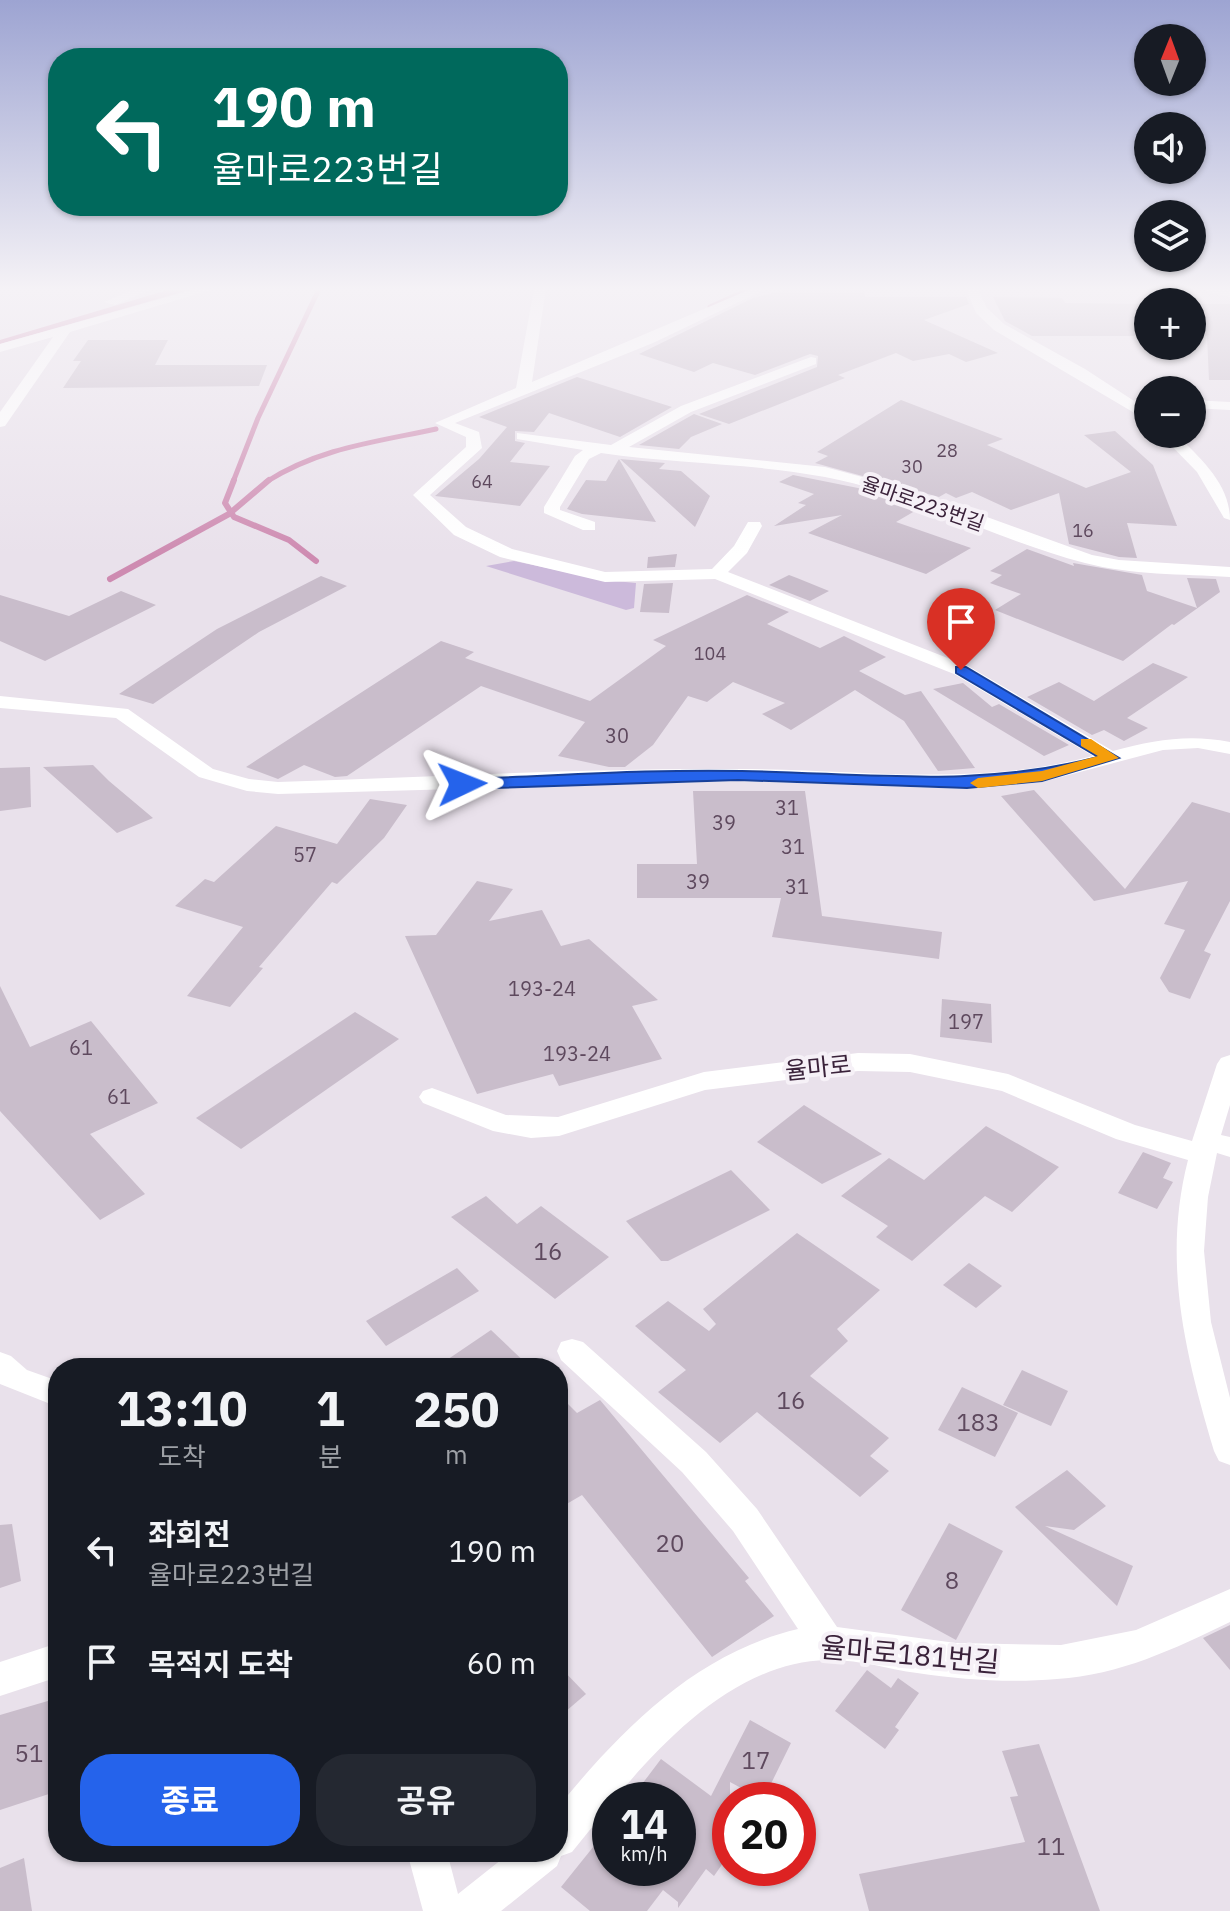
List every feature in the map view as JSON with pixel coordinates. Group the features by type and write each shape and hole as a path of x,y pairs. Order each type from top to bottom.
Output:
{"street":[{"path":"0,423 31,378"},
{"path":"523,391 525,378"},
{"path":"554,378 442,423 477,438 465,460 422,491 423,498 460,531 506,553 605,577 717,574 961,670 1111,758"},
{"path":"589,526 552,513 552,507 583,456 606,449 686,409 766,378"},
{"path":"1090,378 1134,404"},
{"path":"1206,405 1230,406"},
{"name":"율마로223번길","path":"522,436 606,449 825,472 912,495 1003,531 1088,559 1119,565 1230,572"},
{"path":"1182,448 1226,498 1230,515"},
{"path":"717,574 741,549 754,526"},
{"path":"0,702 121,713 206,773 247,785 278,788 738,775 967,783 1042,776 1181,742 1230,748"},
{"name":"율마로","path":"432,1097 503,1124 531,1128 559,1126 704,1081 858,1062 910,1063 1008,1083 1126,1132 1212,1147"},
{"path":"1230,1064 1192,1223 1190,1277 1198,1332 1230,1451"},
{"path":"572,1351 694,1462 745,1520 826,1641"},
{"path":"0,1365 16,1379 48,1390"},
{"name":"율마로181번길","path":"568,1826 622,1760 685,1703 738,1668 793,1647 826,1641 986,1664 1065,1661 1134,1648 1230,1605"},
{"path":"0,1679 48,1663"},
{"path":"430,1862 443,1911"},
{"path":"487,1905 532,1862"}],"shaded area":[{"path":"514,561 604,580 636,583 634,608 626,610 486,566"}],"building":[{"path":"70,378 262,378 259,386 63,388"},
{"path":"574,378 672,407 620,437 549,413 534,432 515,431 515,441 525,443 510,462 550,466 520,506 435,496 479,459 507,427 479,417"},
{"path":"789,378 845,378 729,424 699,414"},
{"path":"901,400 1003,439 987,445 1086,488 1131,472 1084,435 1115,431 1153,465 1177,526 1127,523 1137,558 1119,557 1069,544 1059,493 1011,510 972,492 956,498 946,493 939,497 815,463 828,456 817,452"},
{"path":"694,414 722,424 691,437 679,449 639,445"},
{"path":"619,459 656,522 582,514 567,509 586,480 606,481"},
{"path":"620,459 665,463 659,469 681,471 710,496 695,527"},
{"path":"793,475 858,488 920,508 896,522 971,548 926,574 808,533 842,515 774,526 806,505 798,503 814,494 779,482"},
{"path":"1027,549 1074,566 1073,563 1142,575 1147,591 1197,608 1187,578 1216,579 1220,592 1123,661 995,610 1021,594 990,583 1002,575 990,571"},
{"path":"677,554 675,567 647,568 648,557"},
{"path":"789,575 829,591 810,601 769,585"},
{"path":"321,576 347,586 259,632 153,704 119,694 217,629"},
{"path":"673,583 669,613 640,612 644,584"},
{"path":"121,591 156,605 45,661 0,641 0,595 69,616"},
{"path":"747,595 789,612 767,624 820,648 844,636 886,657 859,671 905,695 921,691 975,768 938,771 904,721 855,690 791,730 762,714 785,703 733,682 707,702 688,696 653,745 625,767 609,767 558,756 585,722 481,686 347,776 335,777 304,765 278,779 246,767 441,641 474,652 465,658 590,701 666,646 653,640"},
{"path":"1153,663 1188,677 1127,718 1148,728 1124,741 1104,730 1092,735 1027,697 1059,682 1094,701"},
{"path":"963,683 992,707 999,704 1069,745 1044,756 933,689"},
{"path":"93,765 153,818 117,833 43,767"},
{"path":"30,767 31,807 0,811 0,768"},
{"path":"1034,790 1125,889 1192,802 1230,813 1230,901 1204,951 1211,954 1190,999 1169,992 1160,978 1185,930 1164,924 1188,881 1094,901 1001,796"},
{"path":"693,791 805,791 822,916 942,932 939,959 772,937 781,898 637,898 637,864 697,864"},
{"path":"370,799 407,805 384,838 337,884 332,882 259,967 263,968 230,1007 187,996 243,927 175,906 205,879 214,882 276,826 337,844"},
{"path":"477,881 513,889 489,921 542,910 561,946 589,939 658,1000 632,1006 662,1059 559,1086 553,1074 477,1094 405,936 436,935"},
{"path":"0,986 30,1047 91,1021 158,1103 90,1134 145,1194 100,1220 0,1111"},
{"path":"942,999 991,1004 992,1043 940,1037"},
{"path":"355,1012 399,1039 241,1149 196,1118"},
{"path":"804,1105 882,1154 822,1184 757,1142"},
{"path":"986,1126 1059,1167 1012,1212 985,1196 912,1261 876,1237 888,1226 841,1196 889,1158 924,1180"},
{"path":"1143,1152 1171,1163 1163,1178 1173,1182 1157,1209 1118,1193"},
{"path":"731,1170 770,1210 668,1261 661,1261 626,1221"},
{"path":"486,1196 517,1224 541,1206 609,1257 555,1299 451,1217"},
{"path":"797,1233 880,1290 837,1329 848,1341 810,1376 889,1438 870,1456 889,1471 860,1497 757,1412 720,1443 658,1392 686,1370 635,1326 668,1301 709,1331 716,1324 703,1309"},
{"path":"969,1263 1002,1286 976,1308 943,1285"},
{"path":"457,1268 479,1291 386,1346 366,1321"},
{"path":"491,1330 520,1358 450,1358"},
{"path":"1022,1370 1068,1391 1051,1426 1003,1405"},
{"path":"962,1387 1018,1413 995,1457 938,1430"},
{"path":"600,1400 749,1578 745,1581 774,1616 712,1657 582,1495 568,1503 568,1404 577,1413"},
{"path":"1067,1470 1106,1506 1074,1530 1045,1526 1133,1566 1117,1606 1015,1507"},
{"path":"949,1523 1003,1551 956,1640 901,1610"},
{"path":"12,1524 21,1581 0,1588 0,1525"},
{"path":"1230,1625 1230,1670 1203,1638"},
{"path":"867,1670 891,1688 898,1678 919,1693 895,1727 899,1730 885,1749 835,1711"},
{"path":"568,1675 586,1694 568,1709"},
{"path":"48,1701 48,1794 0,1810 0,1715"},
{"path":"750,1720 791,1743 772,1782 718,1782"},
{"path":"1039,1744 1100,1911 869,1911 859,1874 1025,1842 1010,1797 1018,1796 1002,1751"},
{"path":"661,1759 692,1782 644,1782"},
{"path":"696,1785 711,1796 712,1874 706,1869 696,1883"},
{"path":"592,1848 592,1886 694,1886 678,1908 678,1902 663,1890 647,1911 590,1911 561,1887"},
{"path":"24,1858 32,1911 0,1911 0,1868"}],"waterway":[{"path":"233,482 277,378"},
{"path":"268,481 327,454 436,429"},
{"path":"231,512 225,503 234,480"},
{"path":"231,512 268,481"},
{"path":"110,579 231,512"},
{"path":"231,512 234,517 289,540 316,561"}],"slow traffic":[{"path":"978,783 1042,776 1111,758 1086,742"}],"route":[{"path":"462,784 738,775 967,783 1042,776 1111,758 961,670"}]}
